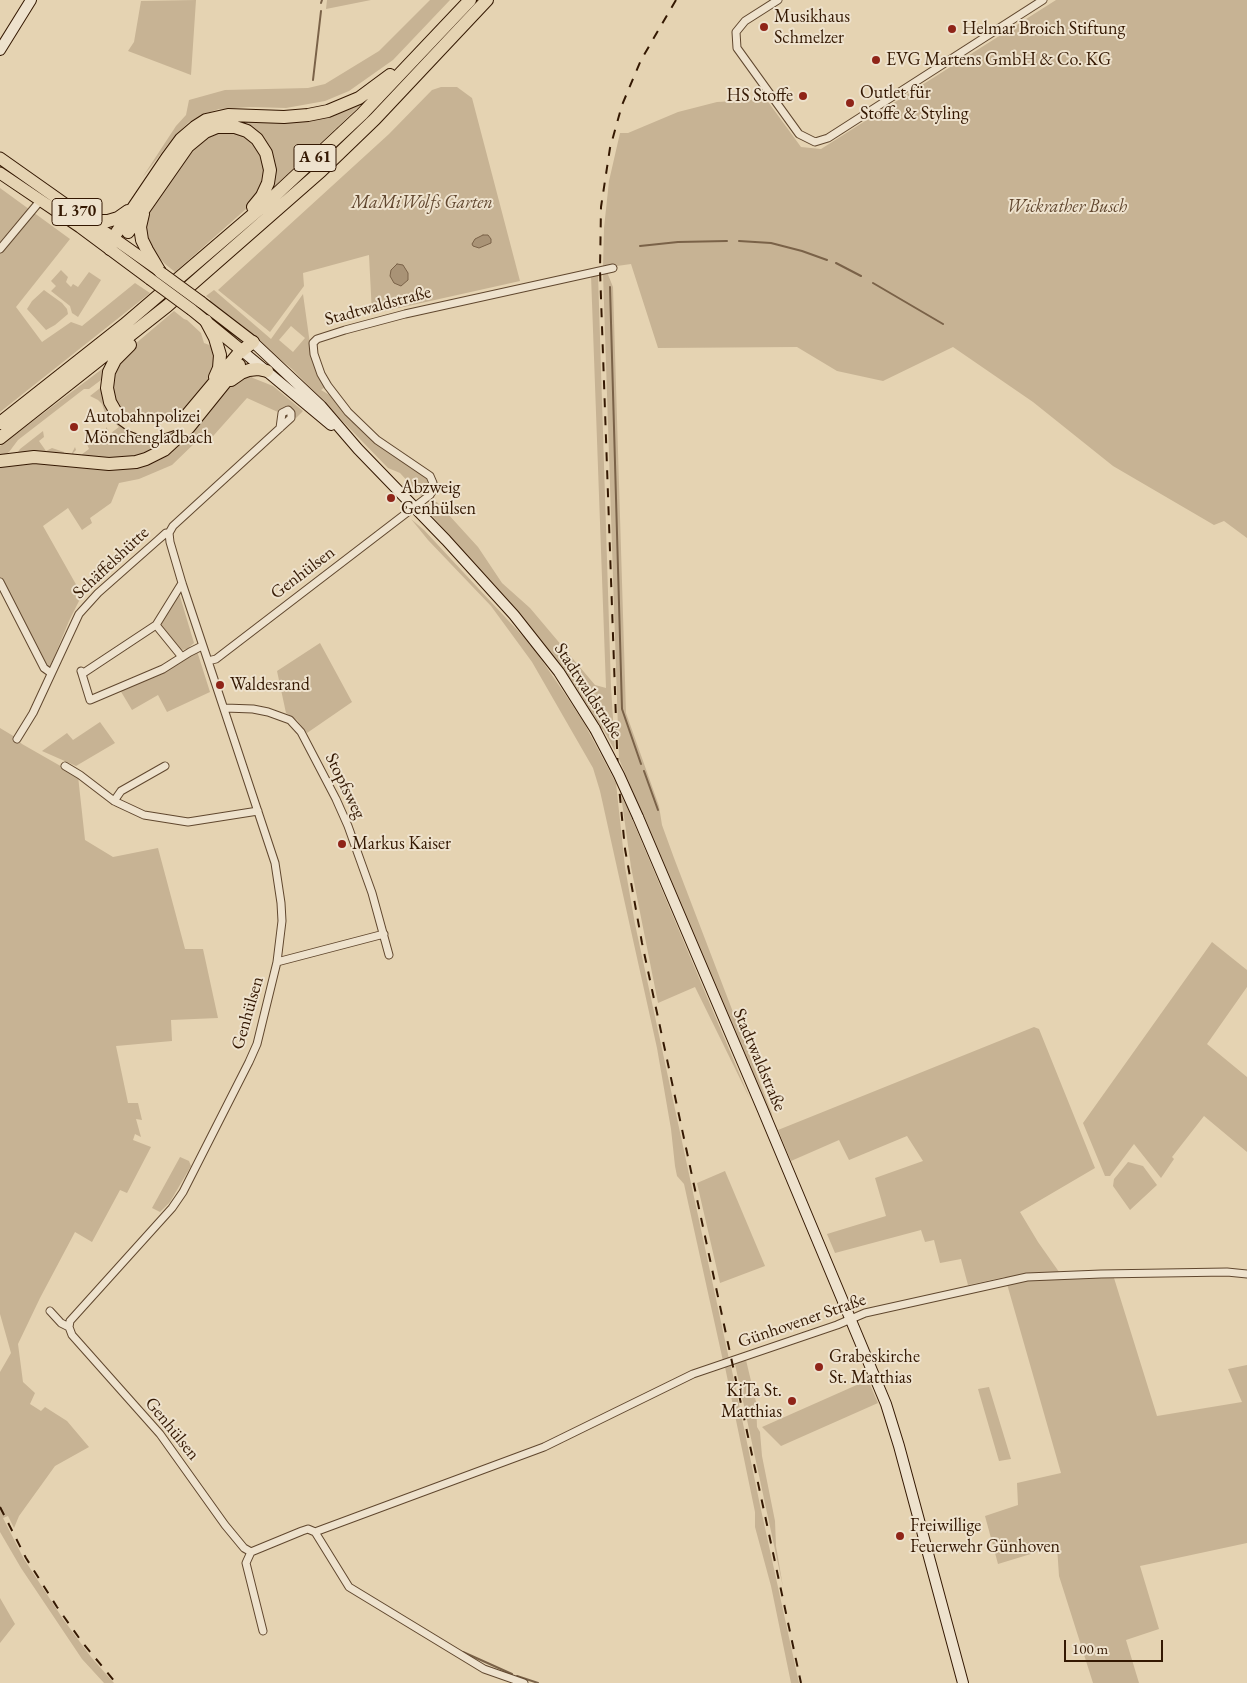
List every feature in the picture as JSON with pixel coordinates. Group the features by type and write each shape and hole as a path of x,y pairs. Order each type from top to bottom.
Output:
{"highway":[{"name":"A 61","path":"0,423 202,260 270,200 362,114 470,0"},
{"name":"A 61","path":"0,438 167,306 321,172 375,119 487,0"},
{"path":"155,276 141,235 143,202 181,139 195,127 206,120 228,115 284,117 328,111 359,98 424,49"},
{"path":"114,243 143,202 188,146 205,132 217,127 235,127 257,139 266,152 270,177 266,190 258,201 228,229 202,260"},
{"path":"85,218 103,222 113,220 143,202"},
{"path":"167,306 148,328 115,360 108,378 108,396 112,407 121,419 135,427 148,430 162,429 176,423 187,415 216,376 220,363 218,346 206,321"},
{"path":"194,406 253,342"},
{"path":"215,396 244,353"},
{"path":"0,460 34,457 109,464 146,458 164,450 189,427 230,381 241,373 254,369 267,371"}],"main road":[{"path":"1,48 31,0"},
{"name":"L 370","path":"0,158 85,218 244,353"},
{"name":"L 370","path":"0,173 80,227 114,243"},
{"name":"L 370","path":"155,276 201,302 253,342"},
{"name":"Stadtwaldstraße","path":"253,342 307,392 524,628 559,672 595,729 638,817 851,1319 893,1425 963,1683"},
{"name":"Stadtwaldstraße","path":"244,353 358,449"}],"street":[{"path":"778,0 745,22 736,32 737,48 799,134 815,142 828,138 1043,0"},
{"path":"0,249 40,201"},
{"name":"Stadtwaldstraße","path":"414,507 430,495 434,486 431,478 377,440 348,412 321,374 316,362 313,343 317,339 345,330 405,314 613,268"},
{"path":"169,533 173,526 280,428"},
{"name":"Genhülsen","path":"208,661 216,658 414,507"},
{"name":"Schäffelshütte","path":"17,739 33,713 79,614 88,603 158,540 166,533 169,533"},
{"name":"Genhülsen","path":"169,533 170,542 202,646 225,708 269,840 279,884 282,921 277,962 259,1036 249,1062 183,1192 172,1208 70,1321 69,1327 72,1335 160,1434 225,1525 244,1548 251,1552"},
{"path":"0,582 44,668 51,673"},
{"path":"182,583 156,625 82,672 90,700 164,669 202,646"},
{"path":"156,625 182,658"},
{"name":"Stopfsweg","path":"225,708 253,709 268,712 290,720 301,732 348,826 372,892 389,955"},
{"path":"65,766 114,801 144,815 188,822 258,811"},
{"path":"114,801 121,791 165,766"},
{"path":"277,962 384,934"},
{"name":"Günhovener Straße","path":"315,1532 544,1447 693,1374 866,1313 1027,1278 1101,1274 1227,1272 1247,1274"},
{"name":"Genhülsen","path":"50,1311 61,1323 69,1327"},
{"path":"263,1631 246,1563 251,1552 308,1530 315,1532 349,1586 484,1669 524,1683"}],"green space":[{"path":"196,0 191,75 128,51 134,42 141,1"},
{"path":"327,0 371,0 326,9"},
{"path":"430,0 450,0 393,60 349,91 325,101 286,108 250,107 219,109 204,114 189,122 173,138 142,178 176,126 186,115 189,100 225,90 308,88 325,84 379,51"},
{"name":"Wickrather Busch","path":"1056,0 1247,0 1247,538 1224,521 1214,525 1113,466 1033,402 953,347 883,381 837,371 797,347 658,348 631,264 603,268 604,228 609,181 620,133 628,133 678,112 717,102 766,99 801,147 821,149"},
{"name":"MaMiWolfs Garten","path":"441,87 457,87 472,98 520,281 372,314 369,255 303,273 304,286 270,332 218,290 389,134 432,90"},
{"path":"368,98 270,191 270,157 230,124 212,121 276,120"},
{"path":"227,131 243,135 256,145 264,161 263,184 246,209 175,272 155,253 145,236 145,219 184,159 205,137"},
{"path":"0,188 70,239 16,307 42,342 71,322 82,326 135,283 150,293 0,412"},
{"path":"61,270 68,277 66,282 71,287 73,284 78,287 89,272 101,280 78,317 72,313 70,306 51,291 56,286 51,281"},
{"path":"607,272 613,287 626,713 659,806 662,825 772,1114 773,1122 619,759 603,273"},
{"path":"598,274 611,687 615,751 603,729 601,730 522,618 427,510 431,502 437,502 478,547 502,583 530,608 595,685 606,688 591,275"},
{"path":"44,290 62,303 67,309 68,314 46,330 27,309 32,301"},
{"path":"214,290 271,339 303,294 310,344 325,387 321,390 333,397 386,450 427,477 431,485 429,491 421,496 400,473 388,468 292,369 209,302 210,299 206,296","holes":["291,326 305,338 293,352 279,340"]},
{"path":"174,311 201,333 204,343 212,346 214,349 213,376 178,415 161,425 141,425 122,412 112,392 116,368 128,350"},
{"path":"110,363 106,374 101,380 89,389 84,389 18,440 9,452 0,459 0,446"},
{"path":"248,374 273,386 303,411 296,418 287,407 281,410 280,413 247,398 206,444 200,438 172,465 139,479 119,483 111,503 90,518 92,523 82,530 68,508 43,526 82,595 50,667 44,666 0,581 0,467 36,463 99,470 138,467 234,381"},
{"path":"104,385 113,413 106,416 102,404 90,396"},
{"path":"118,421 130,428 183,421 170,442 127,461 73,456 72,453 75,447 76,450 73,453 76,456 81,455 89,449 87,444 106,430 106,427 109,431 106,434 107,436 119,427 114,422 109,423"},
{"path":"43,431 44,437 39,441 46,451 52,448 64,452 65,457 15,456 20,449"},
{"path":"411,519 424,530 532,646 584,723 616,783 625,867 635,924 729,1359 723,1361 684,1184 677,1176 657,1048 600,791 593,768 532,662 491,606 428,540"},
{"path":"179,593 194,643 187,649 182,650 178,648 161,625"},
{"path":"320,643 352,702 307,733 297,720 286,713 277,671"},
{"path":"197,651 210,692 167,712 158,695 132,710 120,690 178,664"},
{"path":"100,722 115,743 76,766 42,751 67,733 73,740"},
{"path":"0,728 15,737 22,744 78,776 85,840 113,857 158,848 185,949 203,949 218,1018 171,1020 172,1041 116,1046 128,1103 138,1103 142,1120 136,1119 141,1137 135,1134 133,1140 151,1147 127,1193 120,1190 92,1242 75,1232 18,1344 23,1382 35,1393 30,1404 41,1411 45,1407 67,1421 89,1447 55,1466 19,1516 14,1528 8,1516 3,1518 24,1559 63,1619 91,1657 114,1683 104,1683 82,1659 21,1568 0,1532 0,1372 11,1353 0,1314"},
{"path":"621,795 750,1099 695,987 658,1003 631,867"},
{"path":"1212,942 1247,970 1247,987 1207,1044 1247,1077 1247,1152 1204,1116 1172,1157 1174,1159 1161,1178 1134,1144 1110,1176 1105,1176 1083,1123"},
{"path":"1034,1027 1039,1029 1095,1168 1020,1212 1038,1242 1064,1279 1114,1278 1157,1416 1242,1402 1228,1369 1247,1365 1247,1543 1140,1566 1159,1629 1126,1640 1139,1683 1093,1683 1059,1576 1057,1546 998,1564 985,1516 1018,1505 1017,1483 1061,1473 1005,1277 968,1285 961,1259 940,1263 934,1240 925,1242 921,1230 835,1253 827,1234 886,1216 875,1178 923,1161 907,1136 849,1160 839,1140 791,1161 778,1130"},
{"path":"180,1157 189,1161 191,1166 170,1202 160,1212 152,1208"},
{"path":"1128,1162 1143,1166 1157,1185 1130,1210 1113,1186 1114,1179"},
{"path":"725,1171 765,1266 720,1283 697,1183"},
{"path":"746,1360 756,1402 757,1427 760,1432 762,1456 775,1521 776,1546 783,1587 735,1364"},
{"path":"731,1366 799,1683 791,1683 771,1586 755,1527 755,1512 725,1367"},
{"path":"868,1380 878,1403 781,1446 762,1427"},
{"path":"989,1387 1011,1459 999,1461 978,1389"},
{"path":"0,1598 15,1624 0,1643"}],"shaded area":[{"path":"488,235 491,243 479,248 473,246 472,244 475,239"},
{"path":"397,264 403,265 408,273 408,280 401,286 394,283 390,276 391,270"}],"waterway":[{"path":"313,80 321,11"},
{"path":"640,246 678,242 727,241"},
{"path":"739,241 771,243 827,260"},
{"path":"836,263 861,276"},
{"path":"873,283 943,324"},
{"path":"610,287 622,709 641,764"},
{"path":"644,771 658,810"},
{"path":"463,1652 512,1674"},
{"path":"517,1676 538,1683"}],"railway":[{"path":"676,0 641,60 622,105 610,148 601,207 600,270 618,776 625,849 642,943 801,1683"},
{"path":"0,1507 26,1558 57,1607 82,1642 116,1683"}],"place":[{"name":"Musikhaus Schmelzer","path":"764,27"},
{"name":"Helmar Broich Stiftung","path":"952,29"},
{"name":"EVG Martens GmbH & Co. KG","path":"876,60"},
{"name":"HS Stoffe","path":"803,96"},
{"name":"Outlet für Stoffe & Styling","path":"850,103"},
{"name":"Autobahnpolizei Mönchengladbach","path":"74,427"},
{"name":"Abzweig Genhülsen","path":"391,498"},
{"name":"Waldesrand","path":"220,685"},
{"name":"Markus Kaiser","path":"342,844"},
{"name":"Grabeskirche St. Matthias","path":"819,1367"},
{"name":"KiTa St. Matthias","path":"792,1401"},
{"name":"Freiwillige Feuerwehr Günhoven","path":"900,1536"}]}
